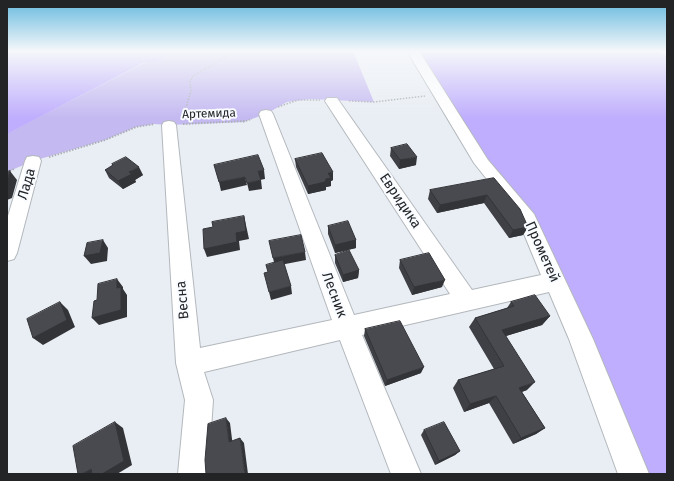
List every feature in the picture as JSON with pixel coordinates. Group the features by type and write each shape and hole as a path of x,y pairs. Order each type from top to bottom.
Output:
{"street":[{"name":"Прометей","path":"427,73 482,163 525,214 581,338 634,474"},
{"name":"Евридика","path":"332,101 468,301"},
{"name":"Лесник","path":"266,114 347,328 406,474"},
{"name":"Весна","path":"175,124 189,363 198,400 193,474"},
{"name":"Лада","path":"7,253 33,161"},
{"path":"189,363 555,281"}],"path":[{"path":"175,124 191,92 190,82 194,76 198,73"},
{"name":"Артемида","path":"7,172 33,161 105,140 136,127 154,124 243,122 266,114 288,102 310,99 374,102 440,94"}],"shaded area":[{"path":"7,73 123,73 7,134"},
{"path":"124,73 362,73 374,102 310,99 287,102 266,114 243,122 169,125 154,124 136,127 105,140 33,161 7,172 8,133"},
{"path":"428,73 667,73 667,474 635,474 525,214 482,163"}],"building":[{"path":"407,144 417,157 400,160 391,148"},
{"path":"322,153 333,172 328,173 331,178 326,179 325,182 308,186 295,159"},
{"path":"258,155 264,170 258,171 261,180 247,183 245,177 219,182 214,165"},
{"path":"126,157 139,167 129,172 132,174 118,181 105,170 113,165 112,164"},
{"path":"10,171 7,181 7,172"},
{"path":"494,178 520,209 528,227 513,230 487,195 440,205 430,190"},
{"path":"244,216 246,231 236,233 237,242 204,249 203,229 213,227 212,222"},
{"path":"348,221 356,240 335,245 328,226"},
{"path":"301,235 305,252 273,258 269,241"},
{"path":"103,240 100,253 84,256 87,243"},
{"path":"349,250 359,270 343,275 335,255"},
{"path":"429,253 445,280 414,287 400,260"},
{"path":"283,260 291,286 269,292 264,273 268,272 266,265"},
{"path":"117,279 117,288 121,287 121,310 92,318 94,301 97,300 98,284"},
{"path":"535,295 550,316 502,330 535,382 519,388 545,428 521,438 496,396 470,404 458,380 504,366 475,318 514,306 511,302"},
{"path":"60,302 67,320 33,338 27,319"},
{"path":"400,321 424,367 387,380 365,329"},
{"path":"226,418 229,442 240,438 245,474 206,474 205,460 208,424"},
{"path":"115,422 124,461 102,474 92,474 91,469 82,474 78,474 73,446"},
{"path":"444,422 460,451 439,461 424,430"}]}
